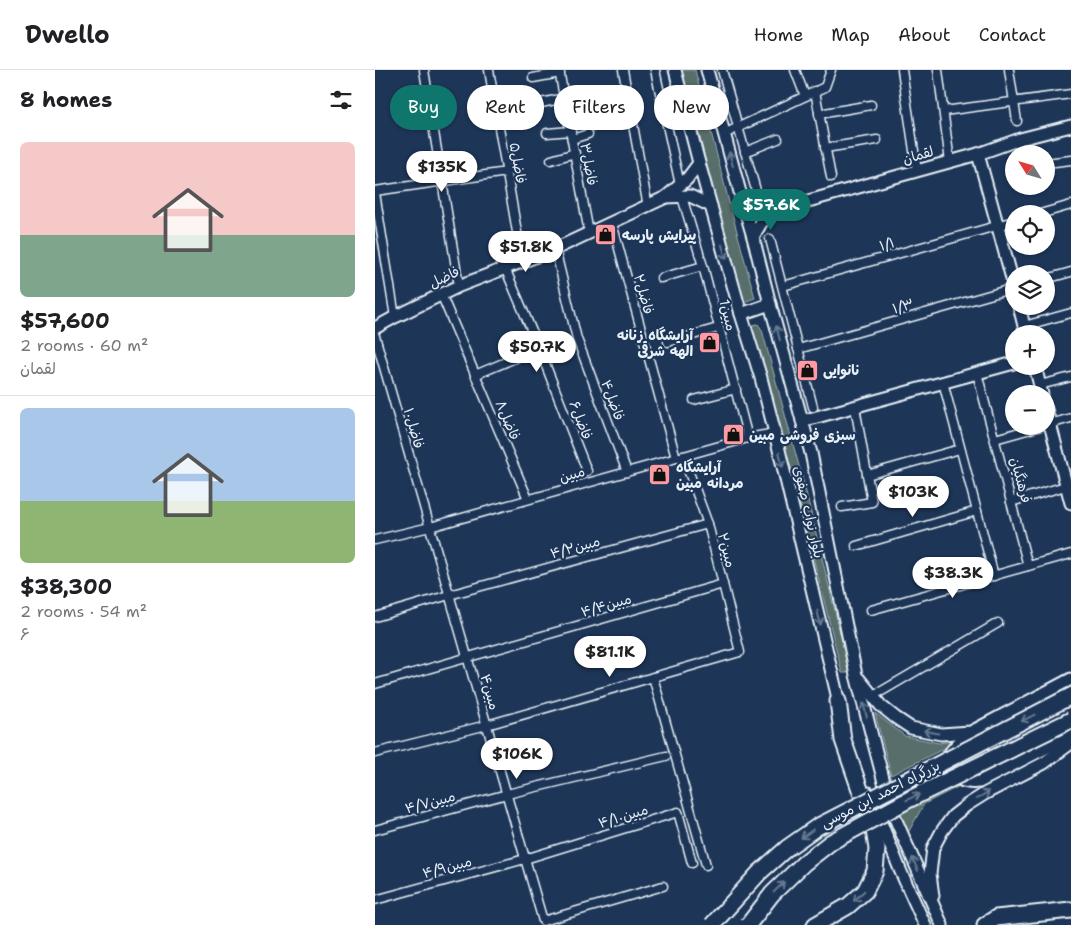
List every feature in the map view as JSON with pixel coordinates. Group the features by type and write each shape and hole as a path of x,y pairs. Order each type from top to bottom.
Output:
{"highway":[{"name":"بزرگراه احمد ابن موسی","path":"713,925 759,874 787,848 817,826 1071,696"},
{"path":"815,925 848,906 865,891 875,871 877,849 875,830 843,740 838,701"},
{"name":"بزرگراه احمد ابن موسی","path":"748,925 772,894 804,863 831,842 910,798 1071,720"},
{"path":"985,925 995,918 1071,910"}],"main road":[{"name":"بلوار نواب صفوی","path":"675,70 741,314 761,378 838,701 857,761 894,855 925,925"},
{"name":"بلوار نواب صفوی","path":"707,70 811,453 856,675 891,809 942,925"},
{"name":"لقمان","path":"772,211 950,162 1020,139 1071,126"},
{"path":"978,154 1008,265"},
{"name":"فاضل","path":"375,328 441,294 555,248 666,198 687,180 699,163"},
{"name":"فاضل","path":"666,198 690,196 711,206"},
{"path":"741,196 755,207 772,211 761,223 753,238"},
{"path":"741,314 770,304"},
{"path":"802,421 1005,365"},
{"path":"1050,435 1069,485 1071,502"},
{"path":"856,675 881,706 911,728 941,734 971,732"},
{"path":"1071,679 971,732 953,749 947,763 951,773 958,780 970,783 979,782 1071,735"},
{"path":"934,910 930,874 933,848 941,831 953,816 986,793 1044,763 1071,743"}],"street":[{"path":"424,70 459,286"},
{"name":"۵فاضل","path":"489,70 522,261"},
{"path":"623,70 648,207"},
{"path":"655,70 681,185"},
{"path":"722,70 757,194"},
{"path":"795,70 805,96"},
{"path":"724,134 825,87 831,70"},
{"path":"902,70 917,171"},
{"path":"938,70 950,162"},
{"path":"1009,70 1017,121"},
{"path":"533,78 560,71"},
{"name":"۳فاضل","path":"560,71 562,85"},
{"path":"815,91 831,177"},
{"path":"944,111 1071,94"},
{"path":"819,114 871,105"},
{"name":"۳فاضل","path":"570,130 589,233"},
{"path":"547,133 588,134"},
{"path":"745,152 779,139"},
{"path":"825,148 877,140"},
{"path":"551,160 575,153"},
{"path":"1055,162 1071,160"},
{"path":"395,317 375,192 507,172"},
{"name":"1مبین","path":"682,197 703,266 748,438"},
{"path":"1055,210 1071,205"},
{"name":"۲فاضل","path":"612,223 680,457"},
{"name":"۱/۱","path":"783,286 1005,224"},
{"path":"770,239 813,407"},
{"name":"۴فاضل","path":"555,248 577,339 627,472"},
{"path":"661,278 703,266"},
{"name":"۶فاضل","path":"505,268 539,348 587,471"},
{"path":"1055,276 1071,272"},
{"name":"۱/۳","path":"798,349 1005,290"},
{"name":"۸فاضل","path":"441,294 528,499"},
{"path":"1039,325 1071,313"},
{"path":"668,342 718,328"},
{"name":"۱۰فاضل","path":"375,336 430,526"},
{"path":"475,376 539,348"},
{"name":"فرهنگیان","path":"977,373 1028,566"},
{"path":"1053,385 1071,377"},
{"path":"943,382 994,576"},
{"path":"694,400 736,389"},
{"path":"843,506 872,502 855,407"},
{"path":"1055,422 1071,418"},
{"name":"مبین","path":"375,540 748,438 775,433"},
{"path":"995,439 1010,435"},
{"path":"867,475 960,449"},
{"name":"۲مبین","path":"653,677 740,652 708,524 680,457"},
{"path":"1011,502 1069,485"},
{"path":"855,546 977,511"},
{"name":"۴/۲مبین","path":"375,617 708,524"},
{"name":"۴مبین","path":"430,526 543,922 663,886"},
{"path":"871,610 1071,554"},
{"name":"۴/۴مبین","path":"375,684 723,584"},
{"path":"872,695 882,691 998,622"},
{"path":"375,753 487,725 653,677 707,864"},
{"name":"۴/۷مبین","path":"375,830 507,794 666,756"},
{"name":"۴/۱۰مبین","path":"525,859 678,812 692,863"},
{"name":"۴/۹مبین","path":"375,900 525,859"}],"green space":[{"path":"681,70 695,70 699,85 685,85"},
{"path":"697,130 710,130 755,298 744,302"},
{"path":"758,324 762,330 805,488 850,673 842,673 792,472 753,335 752,325"},
{"path":"875,713 905,736 939,743 961,740 891,775"},
{"path":"1048,741 924,804 904,840 899,814 919,802"}],"place":[{"name":"پیرایش پارسه","path":"606,235"},
{"name":"آرایشگاه زنانه الهه شرقی","path":"709,343"},
{"name":"نانوایی","path":"807,370"},
{"name":"سبزی فروشی مبین","path":"733,435"},
{"name":"آرایشگاه مردانه مبین","path":"660,475"}]}
